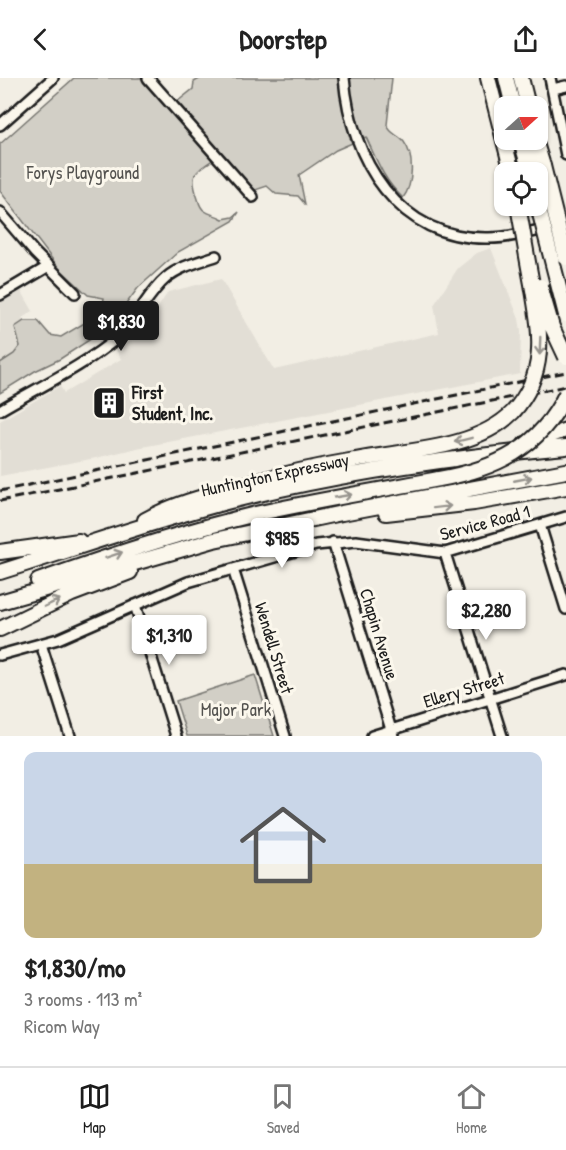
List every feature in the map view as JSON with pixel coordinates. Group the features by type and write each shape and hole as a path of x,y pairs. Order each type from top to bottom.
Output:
{"highway":[{"path":"488,78 509,162"},
{"path":"506,78 510,96"},
{"path":"521,78 526,96"},
{"path":"538,150 566,258"},
{"path":"121,533 165,509 268,478 351,460 467,440 494,428 513,412 532,384 538,365 539,325 521,216"},
{"path":"522,216 544,303 566,357"},
{"path":"541,216 566,315"},
{"path":"0,599 18,589 122,552 190,531 294,506 484,469 511,456 530,442 545,426 566,394"},
{"path":"496,453 566,430"},
{"name":"Huntington Expressway","path":"0,572 121,533 283,489 447,459 566,447"},
{"path":"0,599 198,544 342,513 566,471"},
{"path":"342,513 420,510 566,487"},
{"path":"0,552 105,538"},
{"path":"0,629 72,594 158,562 198,544"}],"street":[{"path":"0,125 53,78"},
{"path":"148,78 253,197"},
{"path":"344,78 351,117 364,156 387,193 420,222 436,230 457,235 492,238 566,224"},
{"path":"550,78 566,155"},
{"path":"552,89 566,86"},
{"path":"0,212 75,293"},
{"path":"0,410 111,343 129,327 150,295 167,277 185,267 216,256"},
{"path":"0,295 49,266"},
{"name":"Service Road 1","path":"0,655 41,644 188,582 333,542 361,542 445,553 566,517"},
{"path":"540,525 566,609"},
{"name":"Chapin Avenue","path":"333,542 392,733"},
{"path":"445,553 502,736"},
{"name":"Wendell Street","path":"233,569 285,736"},
{"path":"135,605 176,736"},
{"path":"41,644 70,736"},
{"name":"Ellery Street","path":"372,736 392,733 566,675"}],"shaded area":[{"path":"491,248 519,319 520,374 0,476 0,421 60,386 64,393 121,359 115,348 141,334 168,292 221,279 274,370 439,333 434,305 458,268 477,253"},
{"path":"18,285 33,311 22,318 24,321 15,327 20,346 14,354 0,363 0,295"}],"green space":[{"name":"Forys Playground","path":"74,78 149,78 173,105 193,89 194,82 201,78 392,78 387,125 408,148 411,163 409,186 403,198 386,177 366,137 336,150 299,175 305,204 298,196 276,194 267,186 243,194 214,159 195,175 195,191 201,207 209,213 223,219 233,217 239,212 233,221 178,252 138,288 112,323 103,331 60,359 35,371 0,393 0,363 14,354 20,346 15,327 24,321 38,321 50,335 61,337 102,310 108,312 103,305 104,298 88,295 59,268 0,191 0,144"},
{"name":"Major Park","path":"255,675 274,736 187,736 176,701"}],"railway":[{"path":"0,491 566,372"},
{"path":"0,501 566,386"}],"place":[{"name":"First Student, Inc.","path":"109,403"}]}
